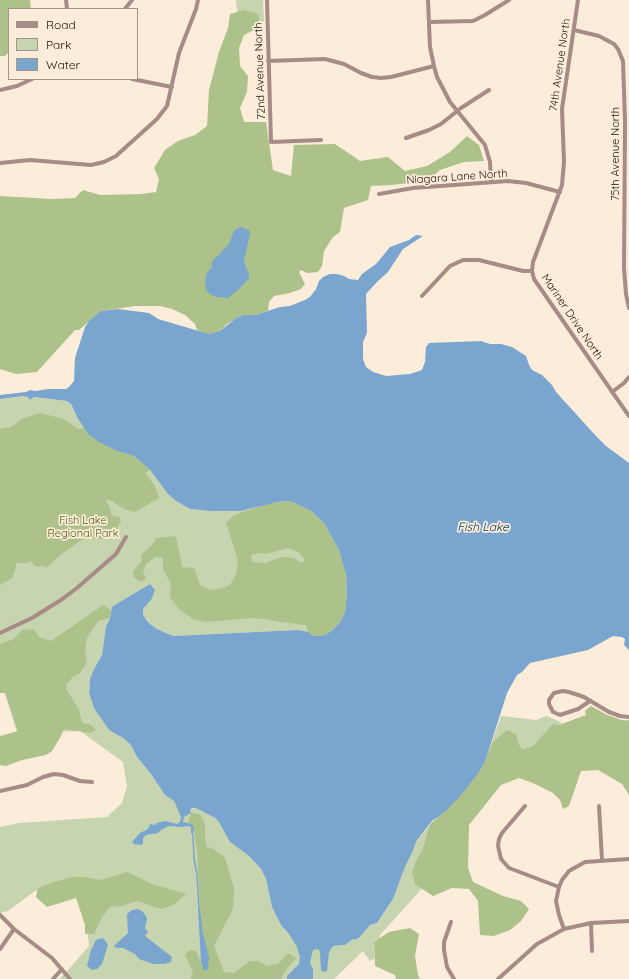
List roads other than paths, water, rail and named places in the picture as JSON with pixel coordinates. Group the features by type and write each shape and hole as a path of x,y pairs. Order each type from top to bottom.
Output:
{"street":[{"path":"126,8 132,0"},
{"path":"0,163 30,160 91,165 110,160 125,148 161,115 169,101 179,53 198,0"},
{"name":"72nd Avenue North","path":"267,0 272,142 321,140"},
{"path":"428,0 430,47 434,66 443,90 457,111 485,145 490,162 491,182"},
{"path":"429,22 473,21 509,0"},
{"name":"74th Avenue North","path":"532,271 533,262 560,192 564,174 562,110 578,0"},
{"name":"75th Avenue North","path":"574,30 598,36 614,44 618,49 623,62 627,89 624,268 626,294 629,308"},
{"path":"268,61 325,59 344,64 372,77 381,78 391,77 434,66"},
{"path":"0,90 17,86 30,80"},
{"path":"137,80 172,87"},
{"path":"406,138 441,124 457,111 489,90"},
{"name":"Niagara Lane North","path":"379,194 413,188 508,181 560,192"},
{"name":"Mariner Drive North","path":"422,296 450,266 463,260 479,260 524,271 532,271 534,278 629,416"},
{"path":"612,392 629,377"},
{"path":"0,633 32,618 61,600 116,554 126,536"},
{"path":"590,701 578,709 560,715 553,712 549,704 549,700 554,693 563,691 580,695 609,712 620,716 629,717"},
{"path":"0,791 27,785 43,777 54,774 63,775 80,781 92,782"},
{"path":"525,806 502,833 499,839 498,846 501,859 509,868 559,887"},
{"path":"600,806 602,860"},
{"path":"564,929 556,901 559,887 565,876 574,868 585,862 629,858"},
{"path":"0,915 14,929 46,953 70,979"},
{"path":"498,979 537,944 564,929 591,923 629,921"},
{"path":"451,922 444,942 444,950 447,967 454,979"},
{"path":"591,923 592,951"},
{"path":"0,949 14,929"},
{"path":"53,979 62,969"}],"water":[{"path":"240,227 249,230 250,233 244,261 249,273 249,278 228,298 216,297 206,290 205,281 207,273 212,267 213,260 229,244 234,231"},
{"name":"Fish Lake","path":"416,235 423,236 403,249 388,272 366,294 367,333 363,342 363,359 366,367 373,372 386,376 410,374 422,370 425,362 426,347 429,343 481,341 490,344 501,344 512,347 526,356 532,370 542,375 552,385 556,392 606,446 629,463 629,650 624,645 625,639 622,637 613,636 588,650 530,663 517,675 507,693 485,762 460,796 445,812 432,821 417,840 393,899 377,923 370,925 360,937 355,940 353,939 345,945 333,946 329,952 327,971 324,972 321,970 320,951 318,949 313,950 310,963 313,969 313,979 287,979 287,976 299,964 300,957 297,947 281,925 272,907 266,879 261,869 249,856 230,842 219,822 215,818 196,808 192,808 190,810 191,813 184,817 183,822 192,824 194,828 193,835 191,833 191,827 169,826 158,833 146,835 143,838 143,844 134,844 132,842 140,833 148,829 150,824 155,825 165,821 177,824 180,822 181,817 174,801 165,795 137,757 131,745 123,738 109,730 94,708 89,693 90,679 102,655 106,627 110,618 112,607 150,584 155,590 151,600 143,609 143,614 150,624 173,636 298,630 308,632 312,635 325,635 333,630 345,613 347,593 346,574 339,550 324,523 311,511 288,501 277,502 241,511 210,511 190,509 176,501 168,494 150,470 134,456 115,450 99,442 88,434 71,404 67,401 34,397 30,400 28,397 24,396 0,399 0,395 26,392 30,390 66,389 69,387 74,381 75,358 85,327 89,321 101,311 118,309 149,313 158,319 209,334 220,331 235,319 243,315 256,315 280,307 290,306 305,300 310,297 316,289 319,281 323,277 330,274 337,274 349,279 358,280 362,274 376,264 390,247 409,240"},
{"path":"138,909 143,912 147,918 145,928 148,932 145,936 172,957 171,962 164,964 153,964 139,959 135,954 123,948 116,948 114,946 128,933 127,914 132,910"},
{"path":"198,909 200,909 203,933 209,957 208,969 204,971 201,962"},
{"path":"102,938 108,945 102,964 97,969 92,970 87,966 91,950 96,940"}],"waterway":[{"path":"193,835 199,909"}],"park label":[{"name":"Fish Lake Regional Park","path":"83,527"}]}
